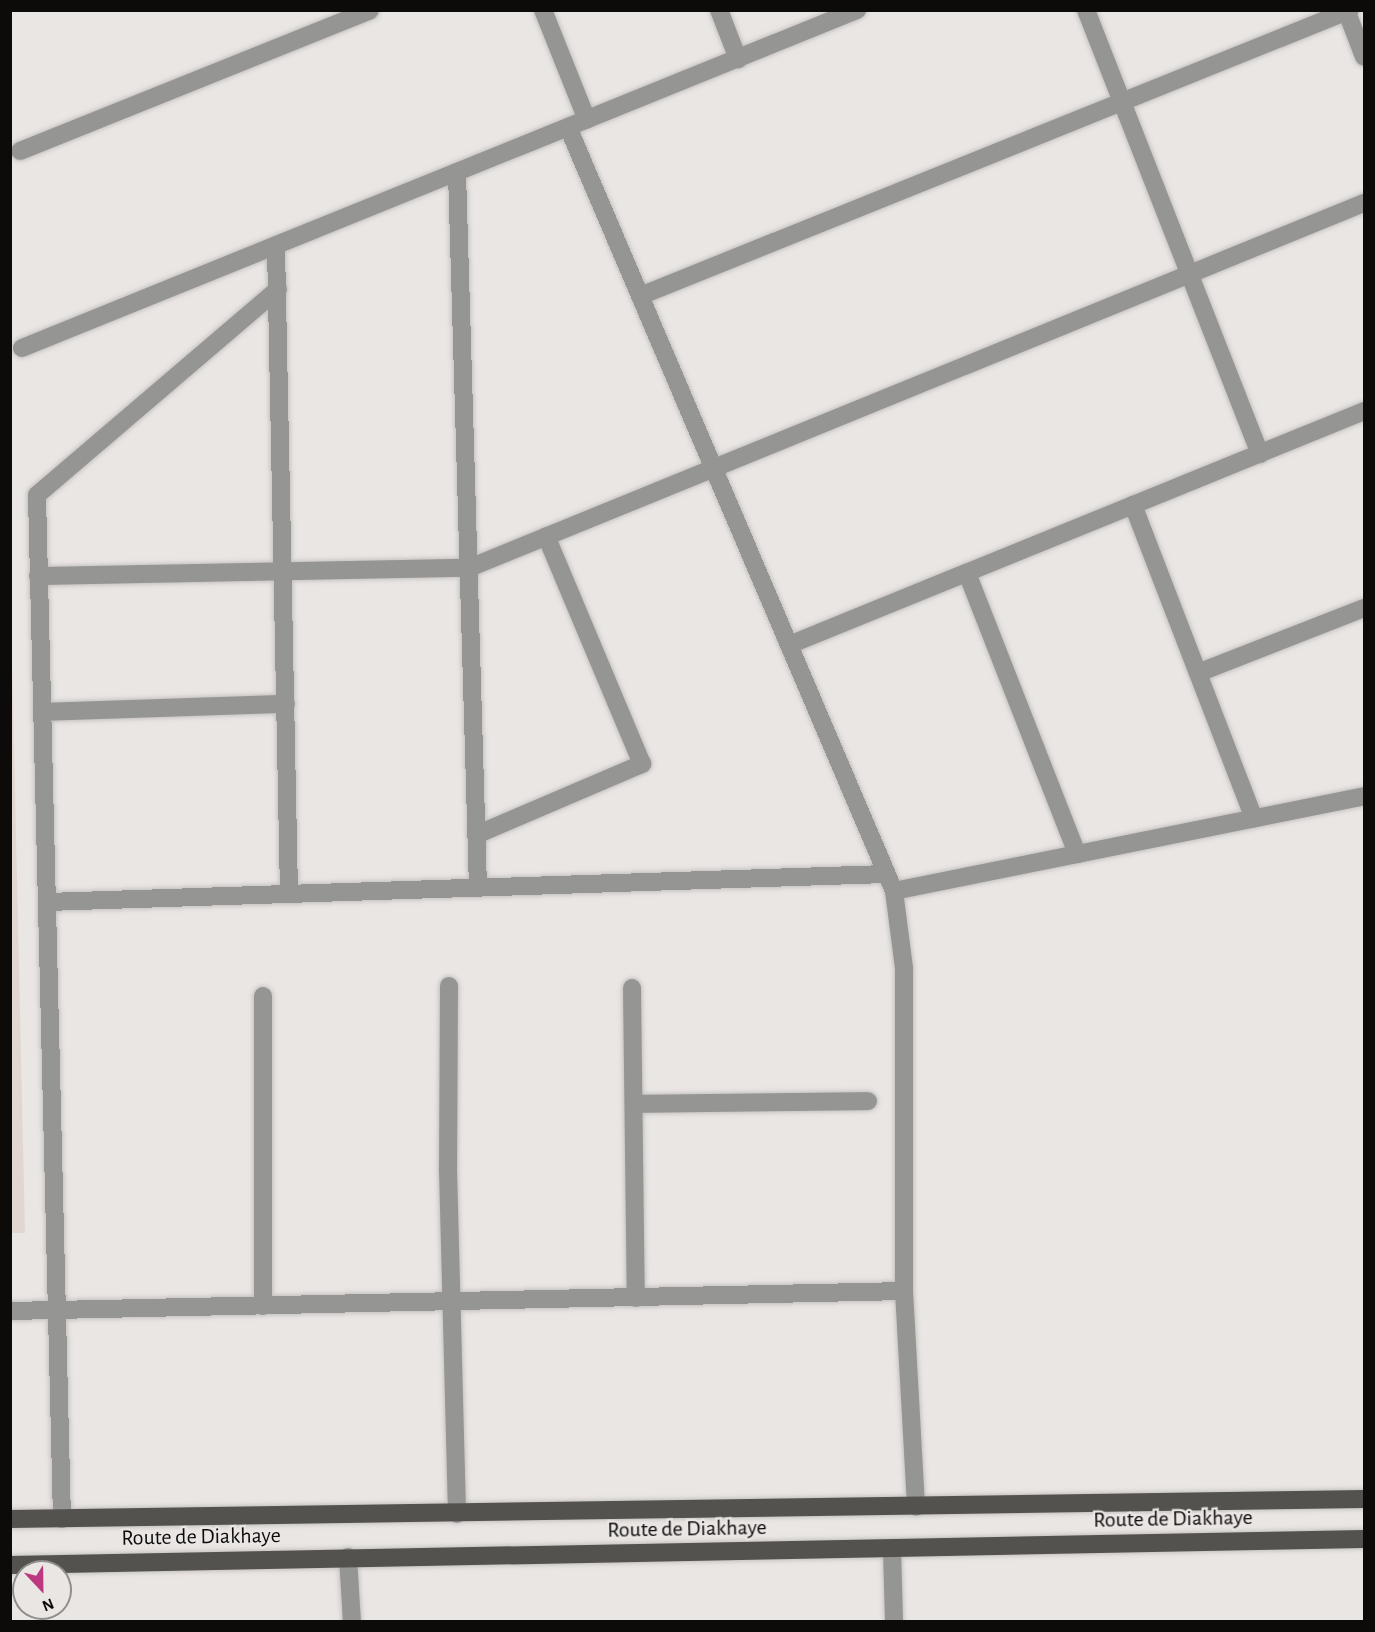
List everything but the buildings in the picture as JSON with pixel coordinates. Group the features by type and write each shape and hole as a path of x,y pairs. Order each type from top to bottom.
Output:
{"main road":[{"name":"Route de Diakhaye","path":"10,1519 916,1507 1365,1498"},
{"name":"Route de Diakhaye","path":"10,1565 1365,1539"}],"street":[{"path":"20,151 370,10"},
{"path":"543,10 587,120"},
{"path":"719,10 738,59"},
{"path":"22,348 857,10"},
{"path":"1086,10 1260,454"},
{"path":"640,296 1347,11 1365,57"},
{"path":"568,127 891,883 904,968 903,1291 916,1507"},
{"path":"457,172 478,887"},
{"path":"38,576 469,568 1365,203"},
{"path":"276,246 289,894"},
{"path":"62,1519 37,495 278,289"},
{"path":"789,645 1365,411"},
{"path":"1133,505 1254,818"},
{"path":"476,835 642,764 546,536"},
{"path":"968,573 1077,854"},
{"path":"1198,673 1365,608"},
{"path":"42,712 286,704"},
{"path":"47,902 478,887 891,883 1077,854 1365,796"},
{"path":"449,986 451,1304 457,1514"},
{"path":"632,988 636,1298"},
{"path":"263,996 263,1306"},
{"path":"634,1104 868,1101"},
{"path":"10,1311 451,1304 903,1291"},
{"path":"892,1549 894,1622"},
{"path":"348,1557 352,1622"}],"shaded area":[{"path":"10,569 25,1233 10,1233"}]}
